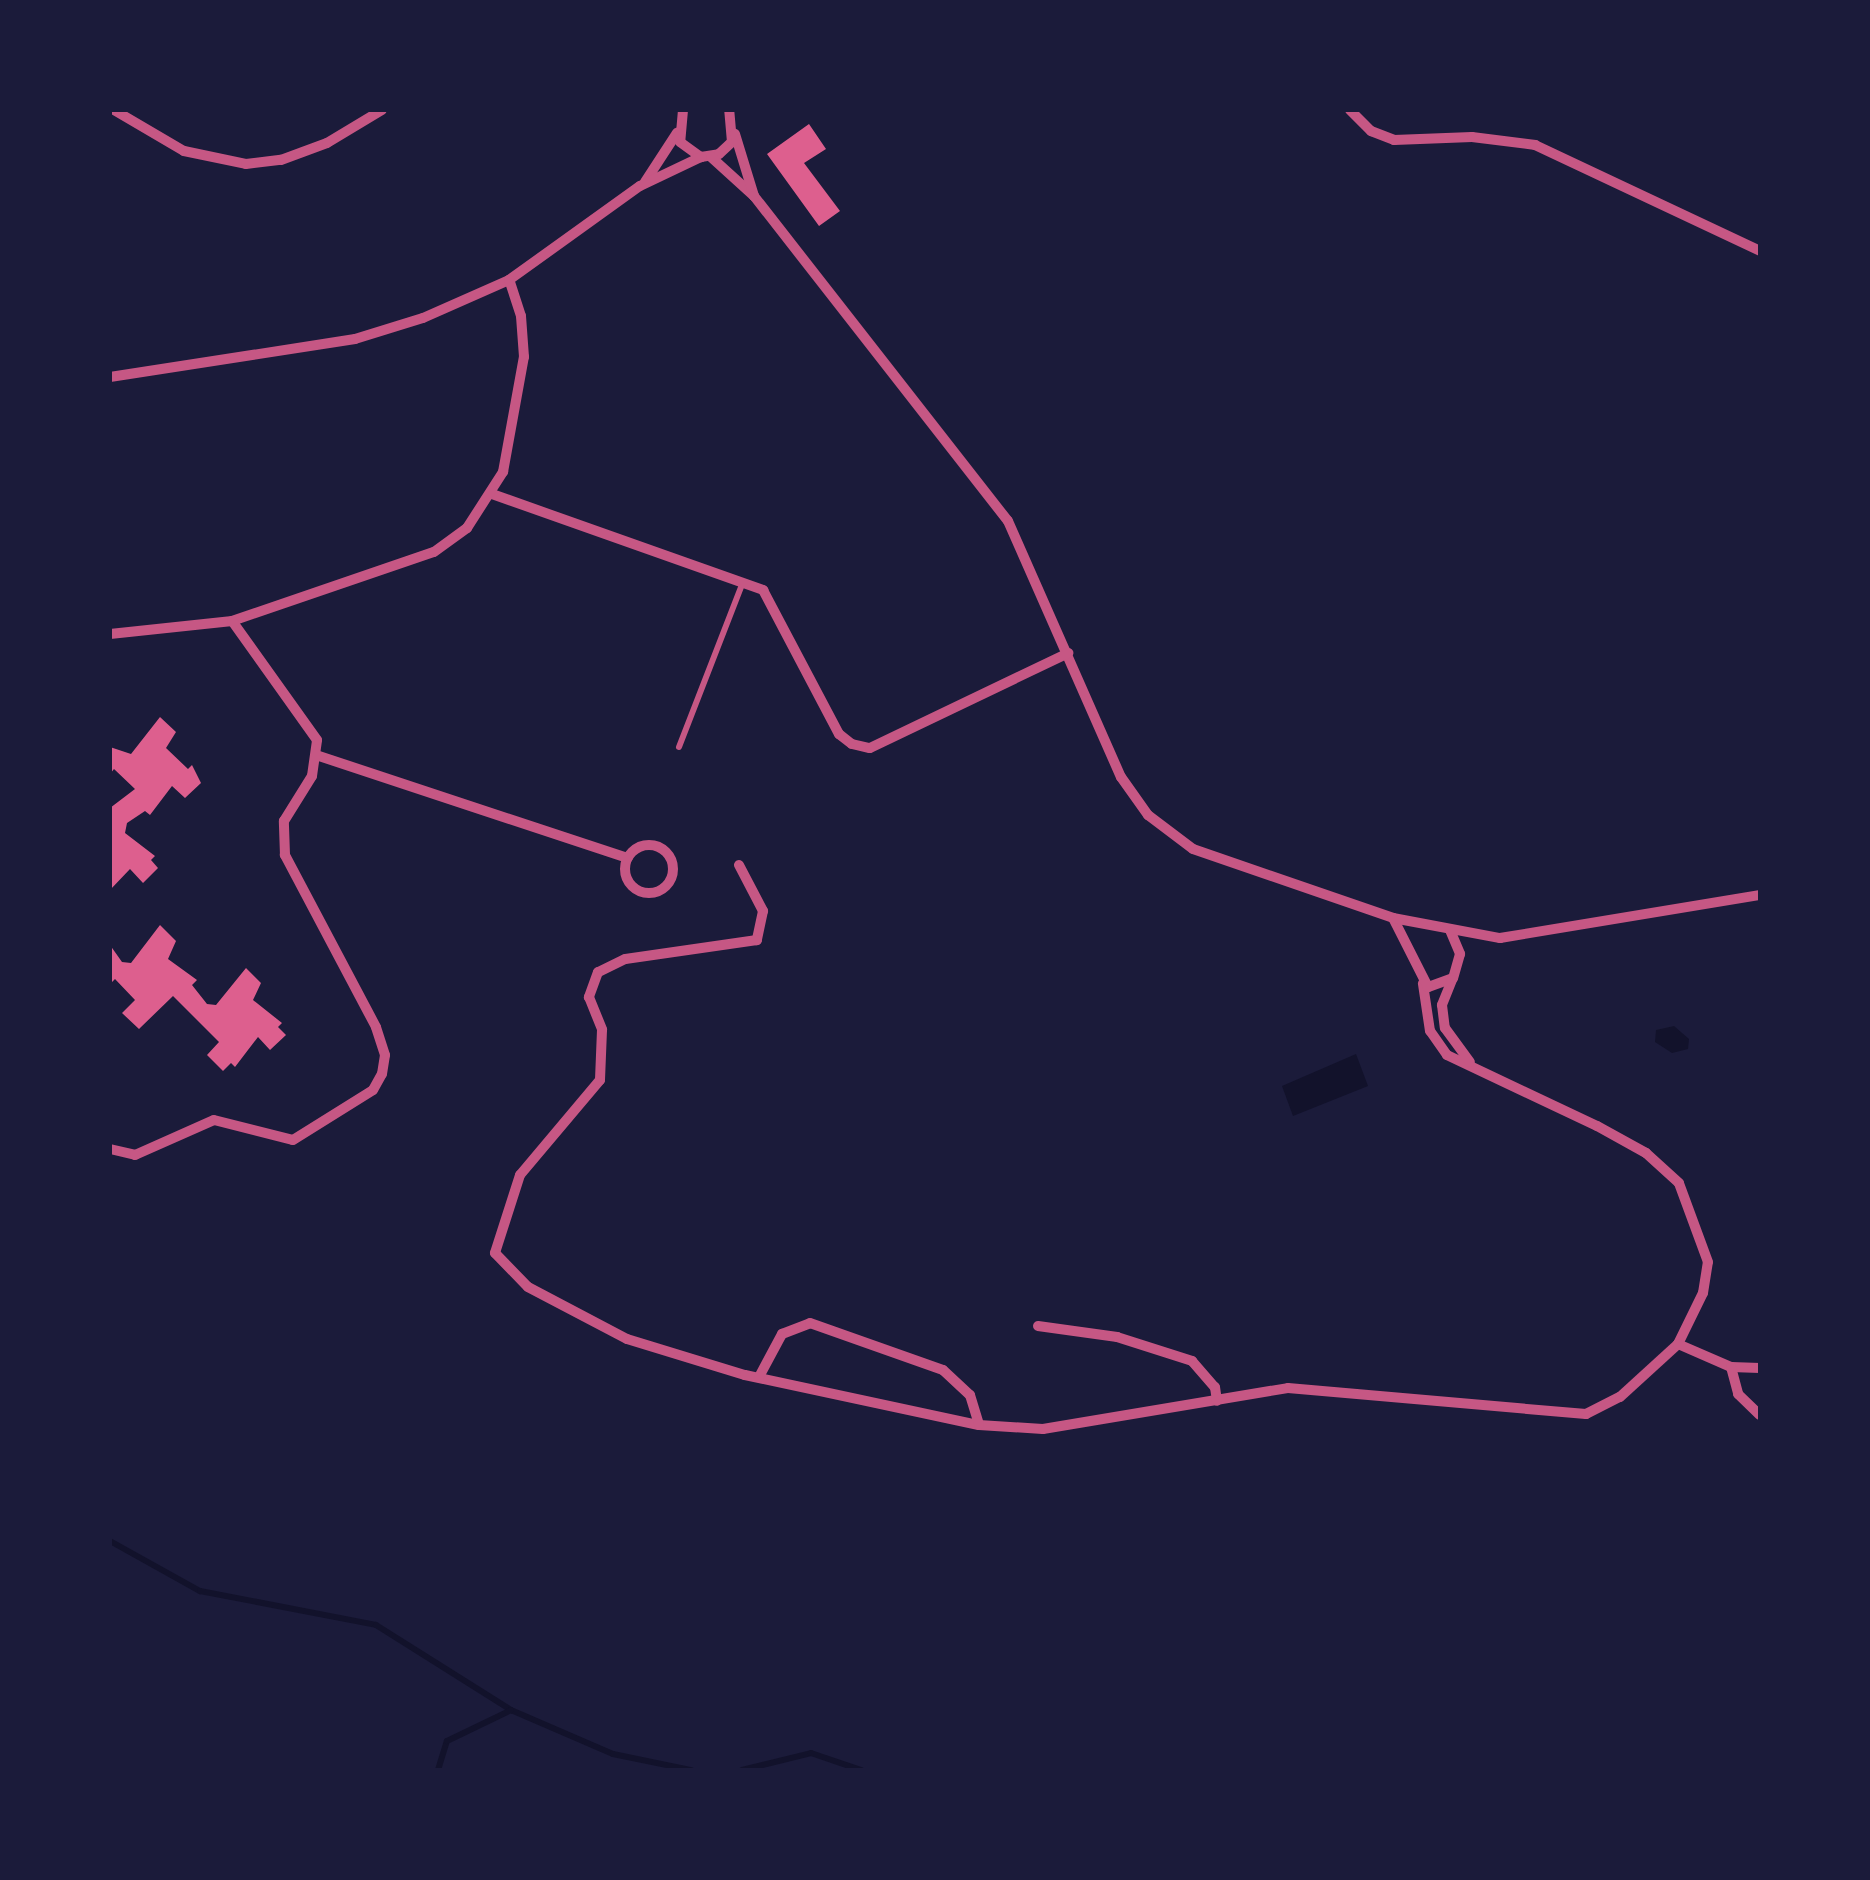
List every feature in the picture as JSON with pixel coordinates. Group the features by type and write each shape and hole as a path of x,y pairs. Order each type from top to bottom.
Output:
{"street":[{"path":"114,110 184,151 246,164 282,160 327,143 382,110"},
{"path":"672,110 685,149 706,157 754,196 1008,521 1122,777 1164,830 1192,848 1393,918 1512,937 1760,895"},
{"path":"640,186 677,128 683,110"},
{"path":"729,110 754,196"},
{"path":"110,377 354,339 508,280 640,186 726,149 739,110"},
{"path":"1350,110 1361,124 1394,140 1472,137 1536,145 1760,252"},
{"path":"110,634 232,622 434,552 468,528 503,472 526,343 508,280"},
{"path":"492,494 763,590 839,734 852,744 870,748 1068,653"},
{"path":"110,1148 134,1155 214,1120 293,1140 373,1090 386,1055 376,1028 285,855 284,821 320,756 310,727 232,622"},
{"path":"320,756 628,858"},
{"path":"638,847 661,848 671,859 669,882 657,892 641,891 629,881 628,858 638,847"},
{"path":"738,865 764,911 757,940 625,958 598,972 590,997 602,1030 600,1080 520,1175 494,1252 528,1287 627,1339 758,1377 979,1425 1043,1430 1217,1401 1326,1388 1586,1414 1620,1396 1678,1344 1704,1293 1708,1262 1679,1183 1646,1153 1437,1046 1414,952 1393,918"},
{"path":"1414,952 1420,936 1437,927"},
{"path":"1450,930 1460,954 1454,978 1443,993 1446,1028 1474,1067"},
{"path":"1423,984 1437,986 1454,978"},
{"path":"758,1377 782,1334 810,1324 943,1370 970,1395 979,1425"},
{"path":"1038,1326 1117,1337 1192,1361 1215,1387 1217,1401"},
{"path":"1678,1344 1731,1368 1760,1368"},
{"path":"1731,1368 1738,1394 1760,1416"}],"lane":[{"path":"679,748 743,582"}],"shaded area":[{"path":"1674,1026 1689,1039 1688,1049 1672,1053 1655,1042 1656,1030"},
{"path":"1356,1054 1368,1086 1293,1116 1282,1086"}],"building":[{"path":"809,124 826,149 804,163 840,211 819,226 767,154"},
{"path":"160,717 176,732 166,748 188,769 192,765 201,783 185,798 172,786 150,815 145,811 127,823 125,833 155,856 151,860 158,868 143,883 130,869 110,890 110,808 135,789 114,769 110,774 110,747 131,754"},
{"path":"160,925 176,941 168,959 197,980 192,985 207,1004 216,1005 246,968 261,983 253,1000 282,1023 278,1027 286,1035 270,1050 258,1037 235,1067 231,1063 223,1071 207,1055 219,1042 173,996 139,1029 122,1013 135,1000 115,979 110,984 110,945 122,962 131,963"}],"waterway":[{"path":"110,1541 200,1591 376,1625 511,1710 613,1754 691,1770"},
{"path":"438,1770 447,1741 511,1710"},
{"path":"742,1770 811,1753 861,1770"}]}
